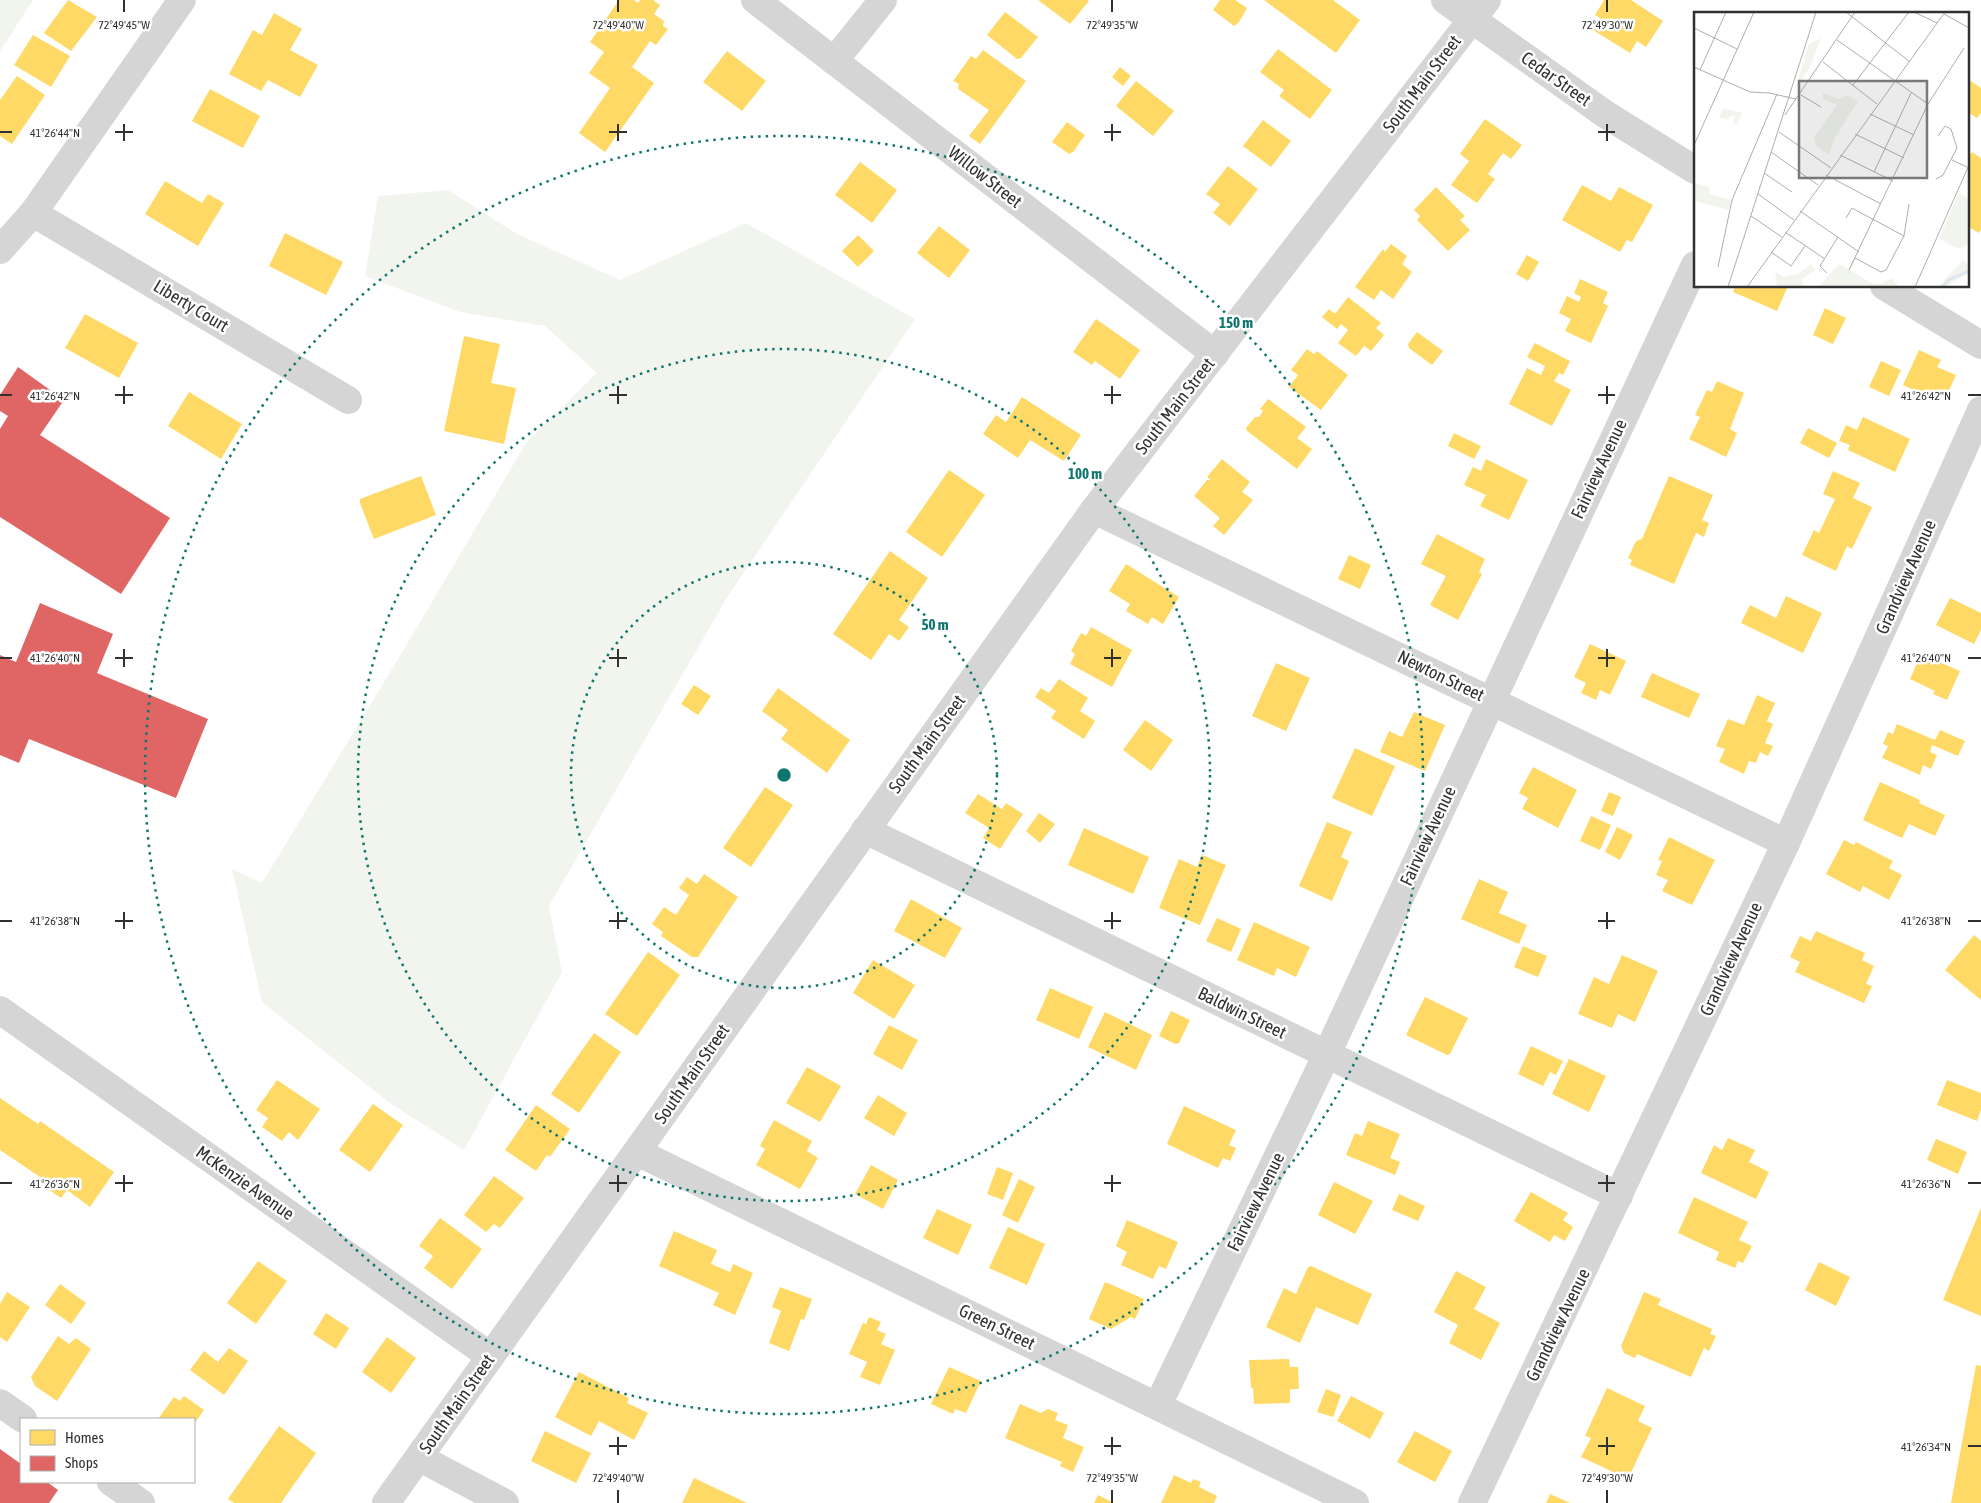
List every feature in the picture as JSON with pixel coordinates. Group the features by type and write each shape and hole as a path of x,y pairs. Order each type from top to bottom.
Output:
{"street":[{"path":"0,250 33,212 182,0"},
{"name":"Willow Street","path":"755,0 1215,354"},
{"path":"834,61 883,0"},
{"name":"Cedar Street","path":"1445,0 1479,10 1605,114 1694,169"},
{"name":"South Main Street","path":"386,1503 420,1458 490,1356 1094,510 1479,10"},
{"name":"Liberty Court","path":"33,212 348,400"},
{"name":"Fairview Avenue","path":"1158,1405 1327,1054 1694,267"},
{"path":"1887,288 1981,345"},
{"name":"Grandview Avenue","path":"1472,1503 1786,842 1981,410"},
{"name":"Newton Street","path":"1094,510 1786,842"},
{"name":"Baldwin Street","path":"865,830 1619,1196"},
{"name":"McKenzie Avenue","path":"0,1010 490,1356"},
{"name":"Green Street","path":"637,1152 1158,1405 1355,1503"},
{"path":"0,1403 22,1418"},
{"path":"420,1458 505,1503"},
{"path":"112,1483 141,1503"}],"shaded area":[{"path":"0,0 33,0 0,51"},
{"path":"448,190 517,234 620,280 746,223 915,319 726,599 549,906 562,972 464,1150 391,1104 262,1002 232,869 262,883 403,651 526,443 597,373 545,326 460,312 365,276 378,196"}],"building: Homes":[{"path":"68,0 97,17 71,51 44,33"},
{"path":"619,0 634,0 638,3 640,0 653,0 660,5 654,14 664,21 663,26 668,29 656,45 650,41 632,67 654,83 605,152 579,133 610,88 589,73 604,52 590,42"},
{"path":"1038,0 1087,0 1089,1 1070,24"},
{"path":"1220,0 1235,0 1247,8 1239,22 1234,26 1213,10"},
{"path":"1264,0 1333,0 1360,20 1336,53"},
{"path":"1604,0 1631,0 1663,21 1646,47 1637,41 1630,53 1593,30 1600,18 1595,15"},
{"path":"1005,12 1038,37 1021,58 1017,59 987,35"},
{"path":"274,13 302,29 290,50 318,65 300,97 268,80 261,91 229,74 253,30 262,35"},
{"path":"33,35 70,56 51,87 14,65"},
{"path":"1278,49 1332,90 1310,119 1279,96 1284,90 1260,72"},
{"path":"983,50 1026,81 980,144 969,136 989,110 958,89 959,84 953,81 971,56 976,59"},
{"path":"727,51 766,81 742,111 703,82"},
{"path":"1120,67 1131,76 1123,86 1112,77"},
{"path":"17,76 45,95 12,144 0,136 0,100"},
{"path":"1969,80 1981,88 1981,113 1977,118 1968,113"},
{"path":"1136,81 1174,111 1153,136 1116,106"},
{"path":"210,89 260,116 243,148 192,121"},
{"path":"1485,119 1522,145 1511,159 1503,153 1488,174 1495,179 1477,203 1451,185 1469,161 1460,154"},
{"path":"1263,120 1291,141 1271,167 1243,146"},
{"path":"1067,122 1085,135 1073,152 1069,154 1052,142"},
{"path":"1972,152 1981,158 1981,230 1979,233 1968,227 1968,158"},
{"path":"860,162 897,190 872,223 835,195"},
{"path":"1228,166 1258,189 1230,226 1213,213 1220,204 1206,194"},
{"path":"165,181 202,203 208,194 224,203 198,246 145,214"},
{"path":"1582,185 1611,201 1619,187 1653,205 1632,242 1627,240 1620,252 1562,220"},
{"path":"1436,187 1465,216 1460,220 1470,230 1448,251 1417,220 1420,216 1414,210"},
{"path":"939,226 970,250 949,278 917,253"},
{"path":"285,233 343,262 326,295 269,266"},
{"path":"858,235 874,251 858,267 842,251"},
{"path":"1391,244 1407,256 1402,264 1412,272 1393,299 1381,290 1374,300 1355,287 1383,249 1385,252"},
{"path":"1527,255 1539,262 1528,281 1516,274"},
{"path":"1580,279 1608,292 1603,303 1608,306 1591,343 1565,331 1571,319 1559,313 1567,296 1579,302 1581,297 1574,293"},
{"path":"1734,288 1787,288 1777,311 1733,292"},
{"path":"1348,297 1381,323 1376,328 1384,335 1371,351 1364,346 1356,356 1338,343 1348,330 1341,324 1337,329 1322,317 1329,309 1335,314"},
{"path":"1825,308 1846,318 1833,344 1813,335"},
{"path":"85,314 138,343 119,378 65,348"},
{"path":"1096,319 1140,350 1120,379 1095,361 1092,365 1073,352"},
{"path":"1417,332 1443,351 1432,365 1409,348 1408,344"},
{"path":"464,336 500,344 491,383 516,388 504,444 444,431"},
{"path":"1535,343 1570,361 1563,375 1559,373 1554,381 1571,390 1552,426 1509,404 1527,368 1541,375 1545,366 1527,357"},
{"path":"1307,349 1314,354 1317,351 1348,375 1321,410 1289,387 1298,375 1291,370"},
{"path":"1919,350 1941,360 1937,367 1956,375 1946,397 1928,389 1925,395 1903,385"},
{"path":"1881,361 1901,370 1889,396 1869,387"},
{"path":"1717,381 1744,393 1730,429 1737,433 1726,457 1689,439 1700,417 1695,415 1707,390 1712,392"},
{"path":"189,392 242,424 221,459 168,426"},
{"path":"1022,397 1081,435 1064,461 1030,440 1018,458 983,434 996,415 1006,422"},
{"path":"1268,399 1306,427 1297,438 1312,449 1297,469 1247,431 1246,428 1255,417 1259,417 1263,411 1260,409"},
{"path":"1863,417 1910,439 1895,472 1848,450 1850,445 1839,441 1846,425 1857,430"},
{"path":"1808,428 1837,443 1829,458 1800,443"},
{"path":"1454,433 1481,446 1474,459 1448,446"},
{"path":"1222,459 1250,482 1242,492 1253,500 1224,535 1213,526 1220,518 1194,496 1207,480 1211,480 1207,477"},
{"path":"1486,459 1528,480 1509,520 1480,506 1486,495 1464,485 1473,467 1481,471"},
{"path":"949,470 985,495 942,557 906,532"},
{"path":"1833,471 1860,483 1853,498 1872,507 1852,549 1847,546 1836,571 1802,555 1814,530 1819,533 1835,499 1823,494"},
{"path":"421,476 436,515 374,539 360,499"},
{"path":"1669,476 1713,495 1702,520 1709,523 1704,537 1696,533 1674,584 1630,565 1632,560 1628,558 1636,541 1642,539"},
{"path":"1437,534 1485,559 1479,572 1482,574 1458,620 1430,605 1446,576 1421,564"},
{"path":"890,551 928,578 899,620 909,627 899,641 889,634 871,660 833,634"},
{"path":"1349,555 1371,565 1360,589 1338,579"},
{"path":"1126,564 1179,597 1163,624 1152,617 1148,624 1126,611 1130,604 1109,591"},
{"path":"1786,596 1822,613 1803,653 1741,623 1750,605 1776,618"},
{"path":"1950,598 1981,613 1981,630 1974,644 1936,625"},
{"path":"1091,627 1132,650 1112,687 1070,664 1075,654 1071,651 1081,633 1086,636"},
{"path":"1590,644 1626,661 1610,695 1600,690 1596,700 1581,693 1586,683 1574,677"},
{"path":"1921,654 1960,671 1947,700 1933,694 1935,691 1910,679"},
{"path":"1276,663 1310,678 1286,731 1252,716"},
{"path":"1652,673 1700,694 1689,718 1641,697"},
{"path":"1059,679 1088,698 1080,711 1095,721 1084,739 1051,718 1056,711 1035,697 1041,688 1049,693"},
{"path":"694,685 711,696 698,715 681,704"},
{"path":"778,688 850,740 827,773 781,739 788,730 762,711"},
{"path":"1757,695 1775,703 1767,721 1773,724 1765,743 1773,746 1768,756 1760,752 1756,763 1749,761 1744,774 1719,762 1725,749 1716,746 1728,719 1744,725"},
{"path":"1414,712 1445,725 1425,771 1380,752 1389,731 1402,737"},
{"path":"1145,720 1173,740 1151,771 1123,750"},
{"path":"1897,724 1935,740 1940,730 1965,741 1958,756 1932,745 1930,752 1937,755 1931,769 1923,765 1920,775 1882,758 1888,746 1883,744 1888,732 1893,734"},
{"path":"1355,748 1395,766 1372,816 1332,798"},
{"path":"1533,767 1577,790 1558,828 1522,809 1528,798 1519,793"},
{"path":"1880,782 1920,800 1919,803 1945,815 1935,836 1909,824 1902,838 1863,820"},
{"path":"765,787 793,805 751,867 723,848"},
{"path":"1609,792 1621,797 1613,816 1601,811"},
{"path":"978,794 1002,809 1006,803 1023,814 1000,849 983,838 989,828 965,813"},
{"path":"1039,813 1055,824 1040,843 1026,831"},
{"path":"1591,816 1611,825 1600,850 1580,841"},
{"path":"1327,822 1352,832 1341,857 1349,861 1332,901 1299,886"},
{"path":"1617,827 1633,835 1620,860 1605,852"},
{"path":"1084,828 1149,857 1133,894 1068,865"},
{"path":"1669,837 1715,860 1692,905 1662,891 1668,880 1656,875 1662,861 1658,860"},
{"path":"1844,840 1854,845 1856,842 1893,861 1889,868 1902,875 1889,900 1863,886 1860,892 1826,874"},
{"path":"1202,855 1226,865 1200,925 1159,908 1179,859 1197,867"},
{"path":"704,874 738,897 698,957 692,957 661,936 663,932 652,924 664,907 676,915 689,895 679,888 687,877 697,884"},
{"path":"1479,879 1508,892 1499,913 1527,925 1519,944 1461,919"},
{"path":"911,899 962,928 945,958 894,931"},
{"path":"1217,918 1241,929 1231,952 1206,941"},
{"path":"1254,922 1310,947 1296,977 1277,968 1274,976 1237,960"},
{"path":"1816,931 1865,953 1862,960 1874,966 1866,984 1872,986 1864,1003 1795,972 1800,962 1790,957 1800,936 1811,941"},
{"path":"1974,935 1981,941 1981,1000 1945,970"},
{"path":"1523,946 1547,956 1538,977 1514,967"},
{"path":"648,952 680,975 637,1036 605,1014"},
{"path":"1622,955 1658,971 1635,1022 1618,1014 1612,1028 1578,1014 1594,977 1609,984"},
{"path":"873,960 915,985 894,1019 853,993"},
{"path":"1050,988 1093,1007 1079,1039 1036,1020"},
{"path":"1425,997 1468,1018 1450,1054 1447,1055 1406,1035"},
{"path":"1171,1011 1190,1020 1179,1043 1175,1044 1159,1036"},
{"path":"1105,1012 1152,1035 1136,1070 1088,1047"},
{"path":"889,1025 918,1040 902,1070 873,1054"},
{"path":"594,1033 621,1052 579,1113 551,1094"},
{"path":"1531,1046 1563,1061 1556,1075 1550,1072 1543,1086 1518,1074"},
{"path":"1569,1059 1606,1076 1589,1112 1552,1094"},
{"path":"807,1067 841,1086 820,1122 786,1103"},
{"path":"277,1080 320,1109 298,1140 289,1132 282,1141 262,1127 268,1118 256,1110"},
{"path":"1947,1080 1981,1093 1981,1110 1977,1121 1937,1105"},
{"path":"878,1095 907,1113 894,1136 864,1118"},
{"path":"0,1098 38,1124 40,1121 114,1172 90,1207 67,1190 61,1198 40,1184 43,1179 0,1150"},
{"path":"373,1104 403,1125 370,1172 339,1150"},
{"path":"536,1105 570,1129 550,1157 547,1155 536,1171 505,1150"},
{"path":"1184,1106 1236,1130 1229,1145 1236,1148 1230,1161 1223,1158 1218,1168 1167,1144"},
{"path":"774,1120 812,1141 807,1151 818,1158 800,1189 756,1165 765,1149 760,1146"},
{"path":"1368,1121 1400,1134 1390,1158 1400,1162 1395,1175 1346,1155 1355,1133 1362,1136"},
{"path":"1728,1138 1755,1150 1749,1162 1769,1172 1756,1199 1701,1173 1714,1145 1722,1150"},
{"path":"1936,1139 1967,1152 1958,1174 1927,1160"},
{"path":"871,1165 898,1180 883,1209 855,1194"},
{"path":"997,1167 1013,1173 1003,1200 987,1194"},
{"path":"494,1176 524,1198 500,1228 494,1224 486,1232 464,1215"},
{"path":"1019,1179 1035,1187 1018,1223 1002,1215"},
{"path":"1334,1182 1373,1201 1355,1234 1318,1215"},
{"path":"1531,1192 1568,1213 1563,1220 1573,1227 1565,1241 1554,1235 1550,1242 1514,1221"},
{"path":"1399,1194 1425,1206 1418,1221 1392,1210"},
{"path":"1694,1197 1748,1222 1739,1240 1752,1246 1743,1263 1738,1261 1735,1268 1716,1260 1719,1252 1678,1233"},
{"path":"1981,1208 1981,1316 1943,1300"},
{"path":"937,1209 972,1225 958,1255 923,1238"},
{"path":"440,1218 482,1249 452,1289 424,1268 433,1256 419,1246"},
{"path":"1127,1220 1178,1242 1166,1269 1159,1266 1153,1279 1121,1265 1127,1252 1116,1246"},
{"path":"1008,1227 1045,1244 1027,1285 989,1268"},
{"path":"674,1231 717,1250 711,1264 730,1272 733,1264 753,1273 735,1315 713,1305 719,1293 659,1266"},
{"path":"258,1261 287,1281 256,1324 227,1303"},
{"path":"1819,1262 1850,1277 1836,1306 1805,1290"},
{"path":"1311,1266 1372,1294 1358,1325 1316,1307 1300,1343 1266,1327 1284,1288 1296,1294 1308,1267"},
{"path":"1456,1271 1486,1287 1474,1309 1500,1323 1481,1360 1449,1343 1458,1325 1434,1312"},
{"path":"1105,1282 1144,1299 1135,1319 1131,1317 1111,1329 1089,1319"},
{"path":"60,1284 86,1303 71,1324 45,1305"},
{"path":"780,1287 812,1299 804,1320 801,1319 789,1351 769,1343 781,1311 772,1307"},
{"path":"7,1292 30,1307 7,1342 0,1337 0,1304"},
{"path":"1644,1292 1661,1299 1658,1305 1712,1329 1710,1334 1716,1336 1709,1351 1704,1348 1691,1377 1637,1354 1635,1358 1624,1353 1621,1346"},
{"path":"326,1313 349,1328 336,1349 313,1334"},
{"path":"869,1317 881,1322 877,1330 886,1334 881,1344 895,1350 880,1385 860,1377 867,1362 849,1354 863,1323 866,1324"},
{"path":"58,1336 69,1344 76,1338 91,1349 57,1401 35,1386 31,1377"},
{"path":"387,1337 416,1358 391,1393 362,1372"},
{"path":"229,1348 248,1361 224,1395 190,1370 204,1351 218,1362"},
{"path":"1289,1359 1290,1367 1298,1367 1299,1389 1290,1389 1290,1403 1254,1404 1249,1360"},
{"path":"1976,1365 1981,1366 1981,1503 1951,1503"},
{"path":"949,1367 981,1381 966,1413 955,1409 953,1414 931,1404"},
{"path":"579,1372 629,1398 627,1403 648,1413 634,1440 599,1421 591,1436 555,1417"},
{"path":"1607,1388 1645,1406 1638,1421 1652,1428 1628,1479 1581,1457 1591,1438 1585,1436"},
{"path":"1326,1389 1341,1395 1333,1417 1317,1412"},
{"path":"184,1396 204,1410 195,1423 195,1418 159,1418 174,1397 180,1401"},
{"path":"1351,1396 1384,1413 1370,1439 1337,1421"},
{"path":"1020,1404 1041,1413 1048,1409 1058,1413 1055,1420 1068,1425 1063,1438 1084,1447 1073,1472 1060,1466 1062,1462 1005,1438"},
{"path":"279,1426 316,1453 281,1503 234,1503 228,1499"},
{"path":"545,1431 591,1453 576,1483 531,1461"},
{"path":"1415,1431 1452,1451 1435,1482 1397,1462"},
{"path":"1174,1475 1191,1483 1193,1479 1201,1482 1199,1487 1217,1496 1214,1503 1161,1503"},
{"path":"694,1478 747,1503 682,1503"},
{"path":"1550,1494 1570,1503 1546,1503"},
{"path":"1098,1495 1114,1503 1094,1503"}],"building: Shops":[{"path":"18,367 64,400 40,435 170,518 121,594 0,517 0,429 8,416 0,411 0,395"},
{"path":"40,603 113,634 97,673 208,719 176,798 29,739 19,763 0,755 0,655 16,662"},
{"path":"0,1449 20,1463 20,1483 48,1483 58,1490 49,1503 0,1503"}]}
